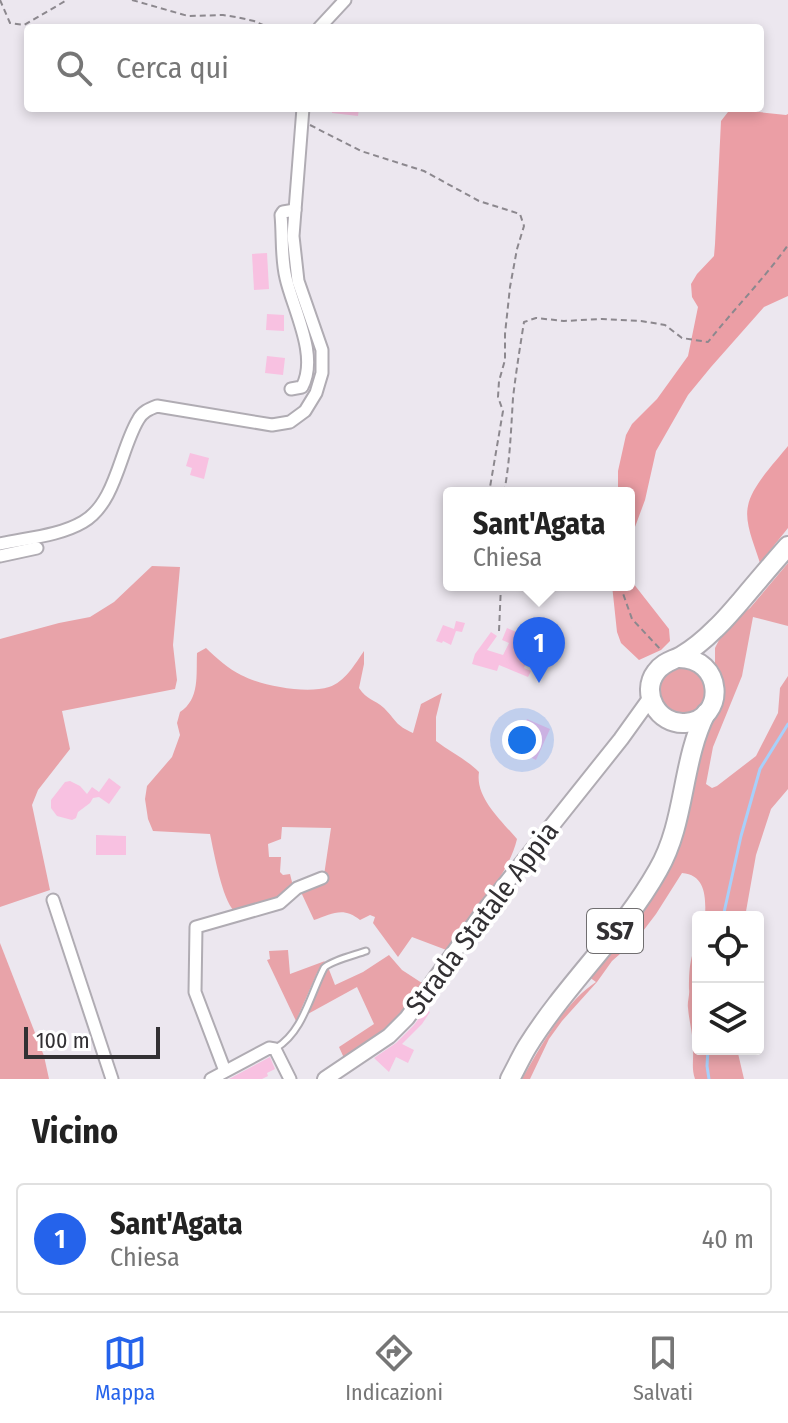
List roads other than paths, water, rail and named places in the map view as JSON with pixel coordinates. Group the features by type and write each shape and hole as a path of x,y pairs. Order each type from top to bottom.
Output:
{"main road":[{"name":"Strada Statale Appia","path":"650,695 652,678 663,664 717,628 788,546"},
{"name":"Strada Statale Appia","path":"671,721 686,723 697,720 712,705 715,686 707,668 706,652 717,628"},
{"path":"674,659 693,660 707,668"},
{"name":"SS7","path":"650,695 656,710 686,737 688,768"},
{"name":"SS7","path":"510,1079 550,1014 622,923 660,868 675,829 688,768 706,713"}],"street":[{"path":"323,24 345,0"},
{"path":"0,544 61,531 85,521 102,503 119,470 139,418 148,409 157,406 272,425 290,422 305,411 316,393 322,373 322,350 298,281 293,236 303,112"},
{"path":"291,389 302,387 306,380 307,350 285,276 281,215 295,210"},
{"path":"0,556 37,548"},
{"name":"Strada Statale Appia","path":"325,1079 389,1036 407,1018 483,912 621,739 650,695"},
{"name":"Strada Statale Appia","path":"621,739 645,723 671,721"},
{"path":"225,1071 195,992 196,927 280,903 297,888 322,878"},
{"path":"53,900 112,1079"},
{"path":"211,1079 269,1048 275,1049 290,1079"}],"lane":[{"path":"275,1049 295,1031 329,962 366,951"}],"waterway":[{"path":"724,911 760,769 788,724"},
{"path":"708,1055 709,1079"}],"place":[{"name":"Sant'Agata","path":"539,683"}]}
